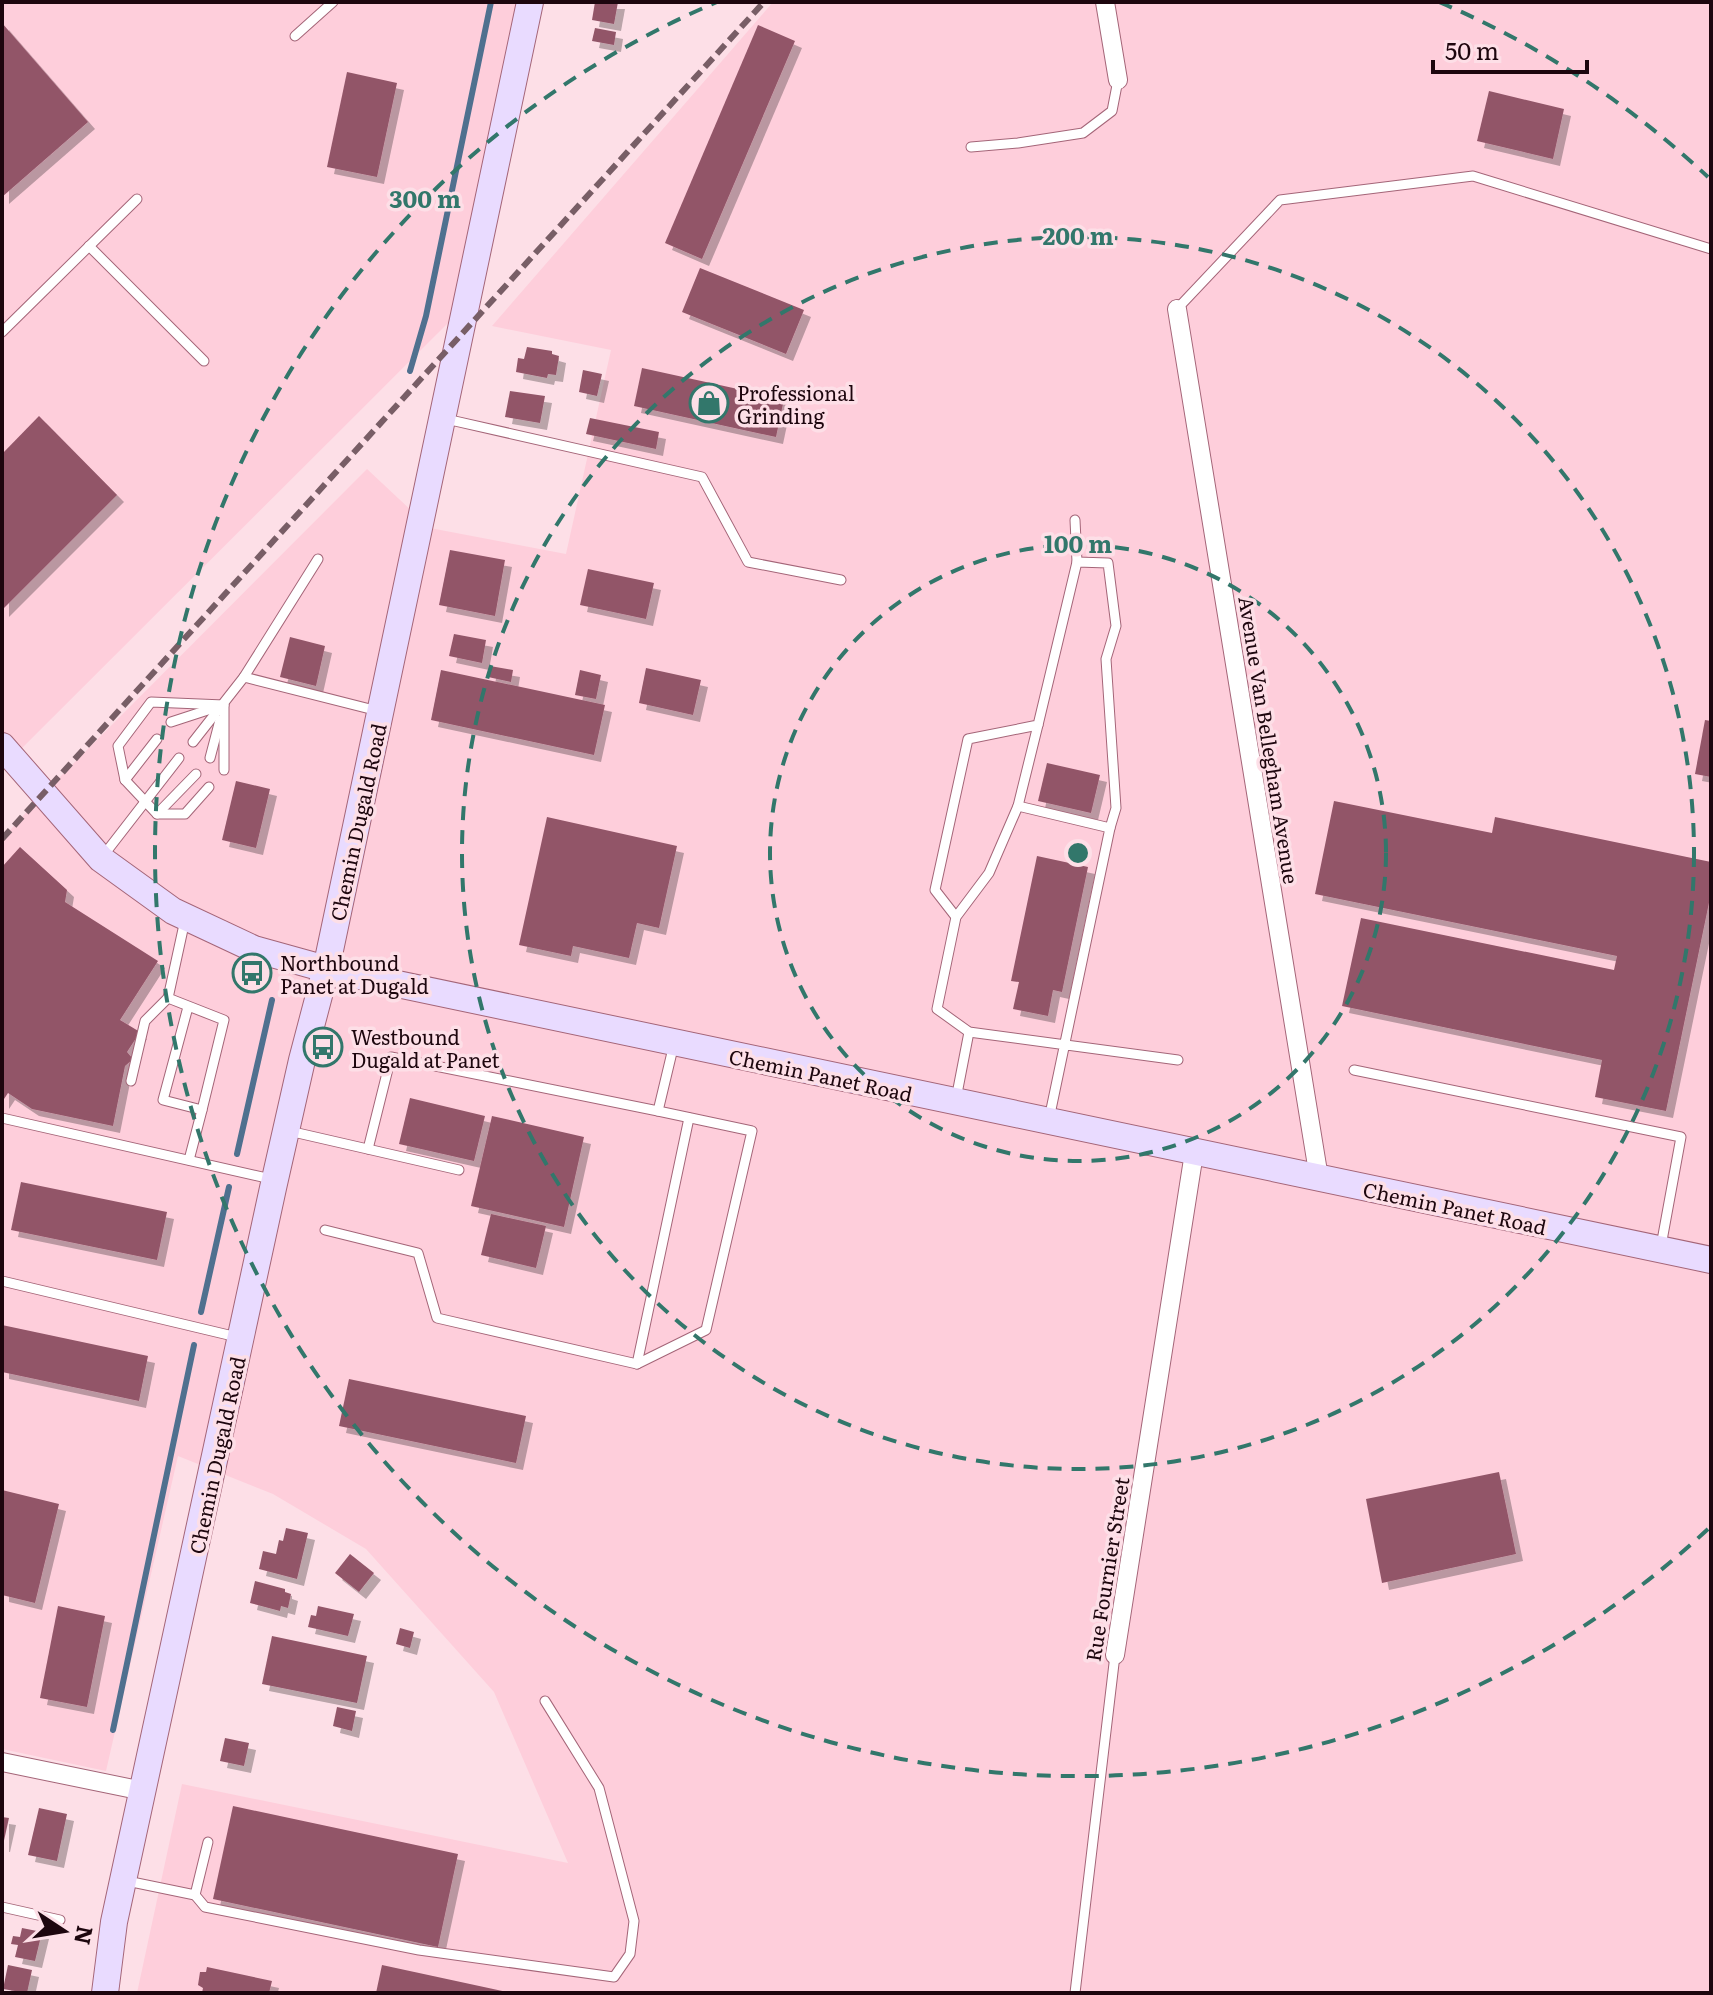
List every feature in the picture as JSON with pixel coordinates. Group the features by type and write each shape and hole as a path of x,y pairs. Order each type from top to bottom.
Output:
{"street":[{"name":"Chemin Dugald Road","path":"105,1993 114,1922 275,1179 326,969 530,2"},
{"path":"1105,2 1118,80"},
{"name":"Avenue Van Bellegham Avenue","path":"1177,309 1319,1178"},
{"name":"Chemin Panet Road","path":"2,746 101,859 173,911 254,949 326,969 1711,1260"},
{"name":"Rue Fournier Street","path":"1115,1655 1194,1153"},
{"path":"2,1762 143,1791"},
{"name":"Chemin Dugald Road","path":"87,1993 114,1922"}],"lane":[{"path":"295,36 333,2"},
{"path":"971,147 1083,133 1112,111 1118,80"},
{"path":"1177,309 1280,200 1473,176 1711,249"},
{"path":"2,332 137,199"},
{"path":"89,246 204,361"},
{"path":"442,418 702,477 748,562 841,580"},
{"path":"1075,520 1077,562 1018,806 989,873 956,917 937,1009 969,1032 1178,1060"},
{"path":"193,742 244,677 318,559"},
{"path":"1049,1122 1116,808 1106,659 1116,626 1108,563 1077,562"},
{"path":"244,677 381,711"},
{"path":"209,787 185,814 157,814 125,780 118,746 151,702 224,705"},
{"path":"171,722 224,705"},
{"path":"210,758 224,705"},
{"path":"224,705 224,770"},
{"path":"956,917 935,890 968,739 1038,725"},
{"path":"125,780 157,739"},
{"path":"101,859 179,758"},
{"path":"157,814 196,774"},
{"path":"1018,806 1110,828"},
{"path":"131,1081 145,1021 168,998 185,917"},
{"path":"168,998 224,1020 189,1160"},
{"path":"188,1007 163,1100 202,1110"},
{"path":"955,1102 969,1032"},
{"path":"658,1111 674,1042"},
{"path":"325,1230 418,1253 437,1318 637,1364 706,1330 752,1131 391,1057 368,1149"},
{"path":"1354,1070 1681,1137 1660,1250"},
{"path":"2,1118 275,1179"},
{"path":"637,1364 689,1118"},
{"path":"286,1130 459,1170"},
{"path":"2,1281 241,1338"},
{"name":"Rue Fournier Street","path":"1075,1993 1115,1655"},
{"path":"123,1880 195,1895 205,1907 419,1950 614,1977 630,1954 634,1921 599,1788 545,1701"},
{"path":"195,1895 208,1842"},
{"path":"2,1907 60,1920"}],"shaded area":[{"path":"2,2 518,2 451,320 2,768"},
{"path":"773,2 1711,2 1711,1993 137,1993 182,1784 568,1863 494,1692 366,1549 273,1494 178,1456 106,1771 2,1749 2,839 43,794 367,469 430,528 566,554 611,350 492,326"}],"building":[{"path":"595,2 618,2 614,24 592,20"},
{"path":"2,23 88,122 2,197"},
{"path":"758,25 795,41 702,259 665,243"},
{"path":"595,28 616,32 614,45 592,41"},
{"path":"347,72 397,83 377,177 327,167"},
{"path":"1489,91 1564,109 1553,159 1477,141"},
{"path":"700,268 804,310 786,354 682,312"},
{"path":"527,347 552,351 552,354 559,356 556,375 548,374 547,378 516,372 518,358 524,359"},
{"name":"Professional Grinding","path":"642,368 784,399 776,437 634,406"},
{"path":"583,370 602,374 597,396 579,392"},
{"path":"510,391 545,396 540,423 505,417"},
{"path":"39,416 117,495 2,610 2,454"},
{"path":"590,418 659,432 656,449 586,434"},
{"path":"450,550 505,560 495,616 439,605"},
{"path":"588,569 654,583 646,619 580,605"},
{"path":"454,634 486,640 482,663 449,656"},
{"path":"290,637 325,646 316,686 280,677"},
{"path":"490,666 513,670 511,682 488,677"},
{"path":"646,668 701,680 693,715 639,703"},
{"path":"441,670 605,705 594,755 431,720"},
{"path":"580,670 601,675 596,699 575,695"},
{"path":"1705,720 1711,721 1711,777 1695,774"},
{"path":"1047,763 1100,775 1091,813 1038,801"},
{"path":"236,781 270,789 256,848 222,840"},
{"path":"1334,801 1492,833 1495,817 1711,862 1711,893 1666,1111 1595,1097 1602,1060 1342,1006 1361,918 1614,970 1617,956 1315,894"},
{"path":"547,817 677,846 659,928 637,923 629,958 573,946 571,956 519,945"},
{"path":"20,847 67,890 65,902 158,961 120,1020 140,1032 127,1052 133,1059 125,1066 113,1126 32,1109 8,1093 2,1102 2,867"},
{"path":"1037,856 1088,867 1062,992 1053,990 1048,1016 1013,1009 1019,982 1011,981"},
{"path":"410,1098 485,1116 474,1161 399,1144"},
{"path":"492,1116 584,1137 564,1227 471,1206"},
{"path":"21,1182 167,1212 157,1260 11,1230"},
{"path":"491,1214 546,1226 536,1268 481,1255"},
{"path":"2,1325 148,1356 139,1401 2,1372"},
{"path":"349,1379 526,1416 516,1463 339,1426"},
{"path":"1499,1472 1516,1554 1382,1583 1366,1499"},
{"path":"2,1490 59,1504 35,1603 2,1595"},
{"path":"286,1528 308,1533 297,1579 259,1569 263,1551 276,1554"},
{"path":"350,1554 374,1573 359,1592 335,1573"},
{"path":"255,1581 285,1589 291,1594 288,1608 281,1606 280,1611 250,1603"},
{"path":"58,1606 105,1616 87,1707 40,1698"},
{"path":"318,1606 354,1614 348,1636 308,1627 311,1615 316,1616"},
{"path":"400,1628 414,1632 410,1648 396,1644"},
{"path":"272,1636 367,1656 357,1703 262,1684"},
{"path":"337,1707 356,1711 352,1731 333,1726"},
{"path":"225,1738 249,1743 244,1766 220,1761"},
{"path":"233,1806 458,1854 438,1947 213,1899"},
{"path":"39,1808 67,1814 57,1861 28,1855"},
{"path":"2,1817 9,1818 3,1845 2,1845"},
{"path":"22,1928 42,1932 35,1961 15,1957 18,1945 11,1944 13,1936 20,1937"},
{"path":"8,1965 32,1970 27,1993 3,1989"},
{"path":"382,1965 507,1992 507,1993 376,1993"},
{"path":"207,1967 272,1981 269,1993 202,1993 203,1988 198,1985 200,1972 206,1972"}],"waterway":[{"path":"410,371 426,316 491,2"},
{"path":"237,1154 272,1000"},
{"path":"201,1312 229,1187"},
{"path":"113,1730 194,1345"}],"railway":[{"path":"2,839 764,2"}],"place":[{"name":"Professional Grinding","path":"709,403"},
{"name":"Northbound Panet at Dugald","path":"252,973"},
{"name":"Westbound Dugald at Panet","path":"323,1047"}]}
